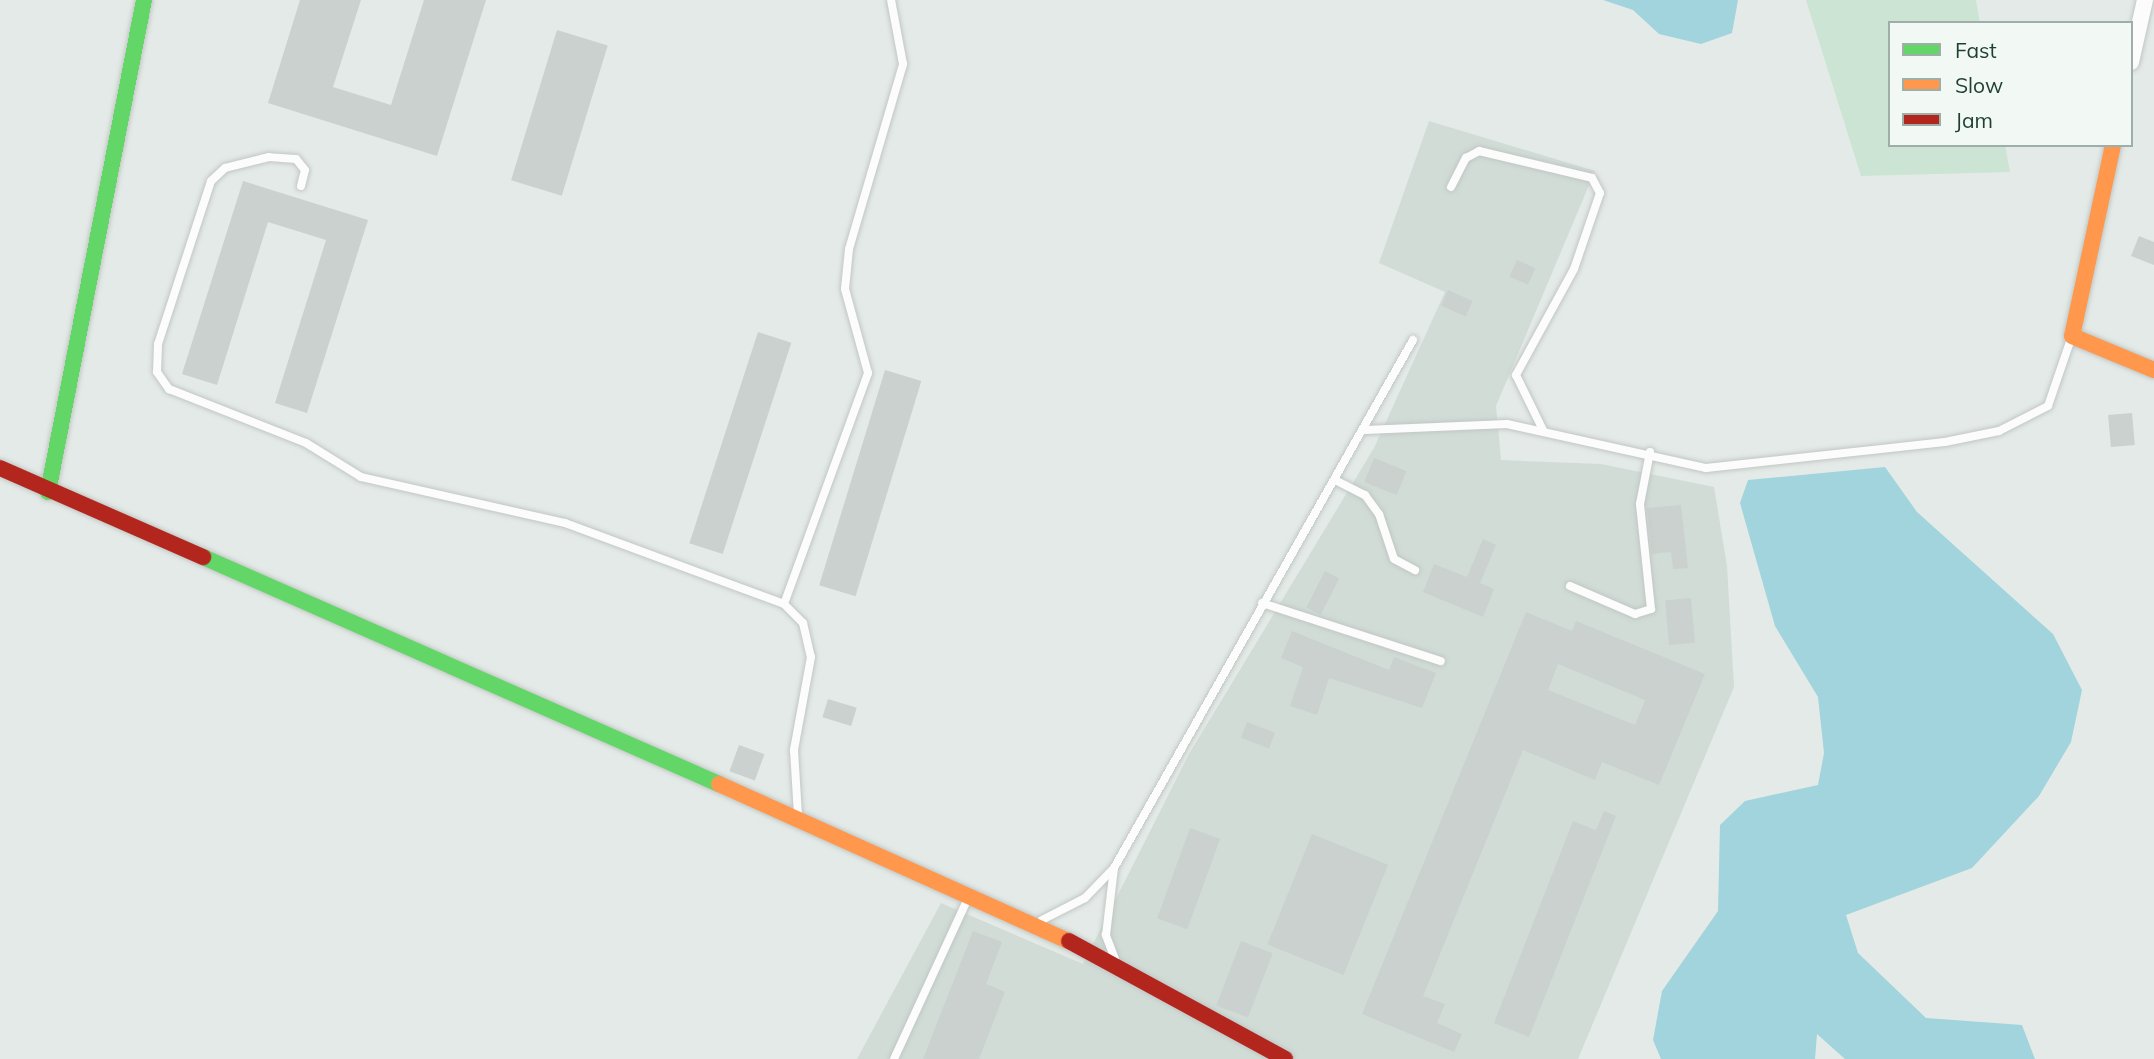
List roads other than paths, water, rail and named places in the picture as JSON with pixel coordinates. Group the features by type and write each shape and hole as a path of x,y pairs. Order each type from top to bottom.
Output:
{"street":[{"path":"48,492 144,0"},
{"path":"2133,53 2145,0"},
{"path":"2113,147 2072,336 2154,370"},
{"path":"0,468 48,492 968,898 1036,923 1285,1059"}],"lane":[{"path":"784,604 868,373 845,289 849,249 903,64 891,0"},
{"path":"1451,187 1466,158 1479,150 1592,178 1600,193 1574,269 1516,375 1543,430"},
{"path":"301,186 305,170 296,159 225,168 211,181 158,344 157,372 169,389 306,443 361,477 565,523 784,604 803,623 811,657 794,750 799,823"},
{"path":"1366,430 1507,424 1650,452 1706,468 1999,431 2048,406 2072,336"},
{"path":"1036,923 1085,898 1114,868 1262,603 1366,430 1413,340"},
{"path":"1570,586 1635,614 1651,609 1640,504 1650,452"},
{"path":"1335,480 1365,495 1379,514 1394,559 1415,570"},
{"path":"1262,603 1441,661"},
{"path":"1114,868 1106,935 1118,968"},
{"path":"894,1059 968,898"}],"water":[{"path":"1603,0 1738,0 1732,33 1701,44 1659,34 1633,10"},
{"path":"1885,467 1917,512 2053,634 2082,690 2071,742 2039,796 1972,868 1846,915 1858,953 1926,1018 2022,1025 2035,1059 1845,1059 1817,1034 1815,1059 1661,1059 1653,1040 1662,991 1718,911 1720,825 1745,801 1818,785 1824,753 1818,697 1775,626 1740,503 1748,480"}]}
